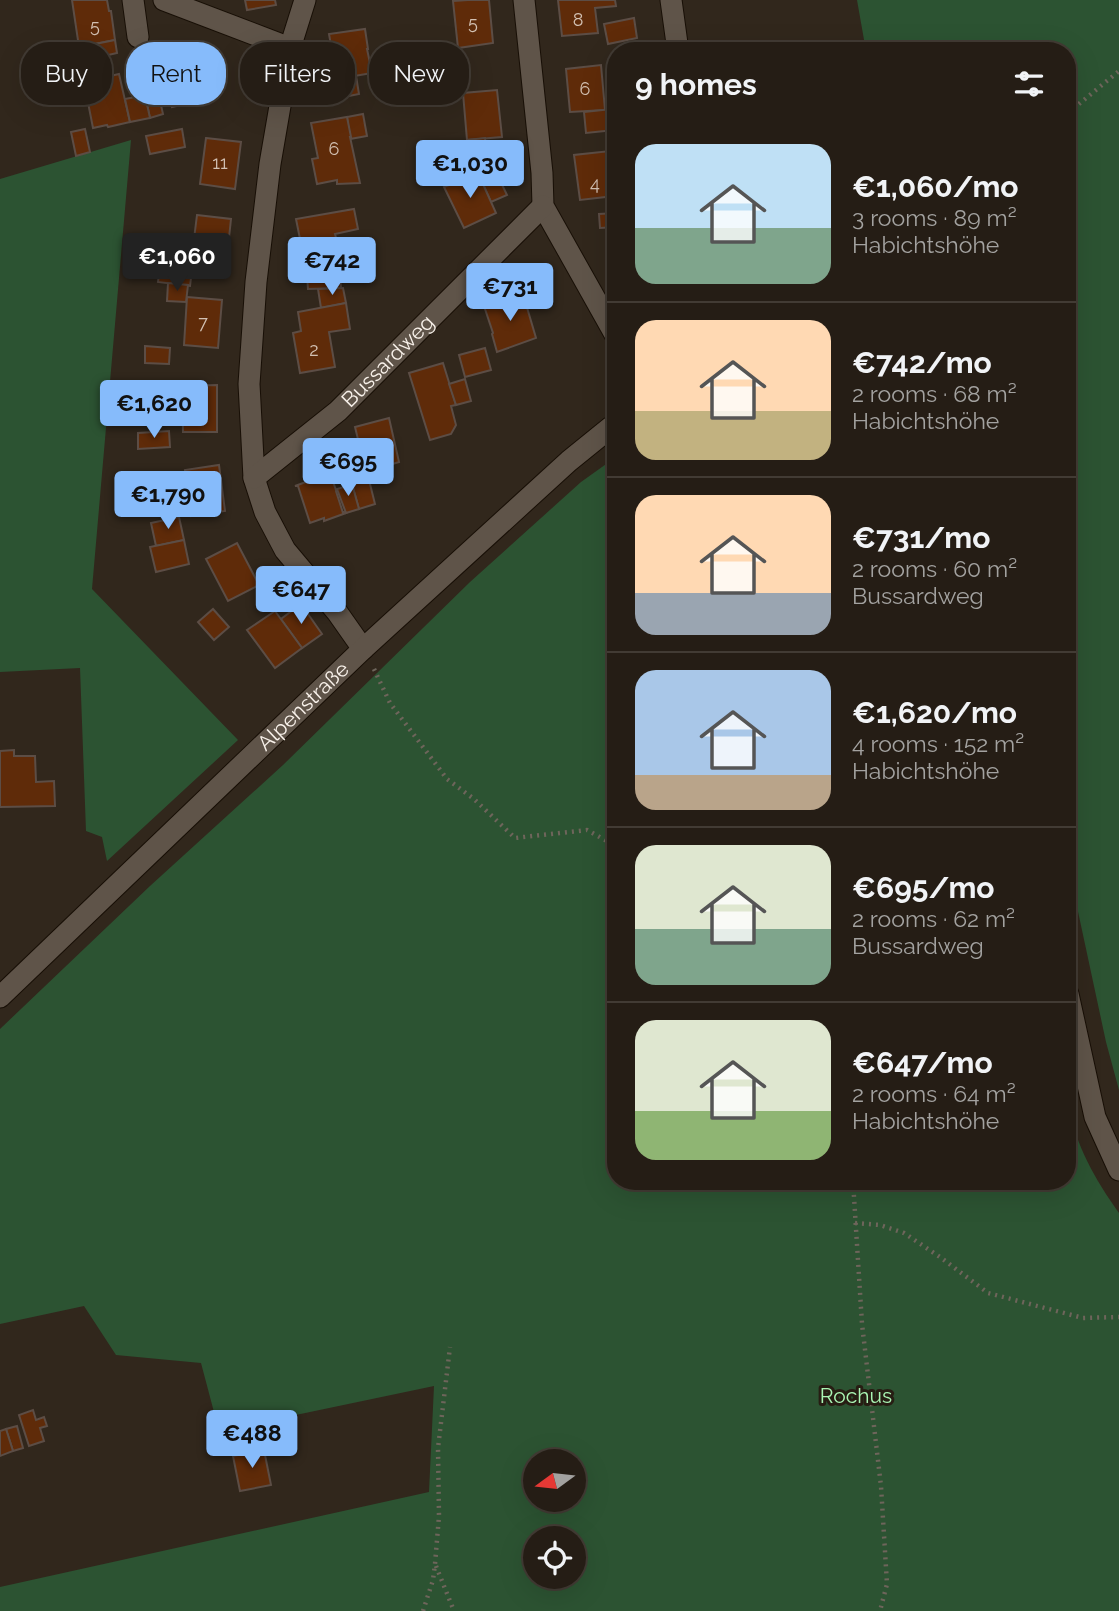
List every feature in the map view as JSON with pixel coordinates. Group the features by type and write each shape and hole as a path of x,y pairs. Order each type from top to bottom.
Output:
{"street":[{"path":"133,0 138,37"},
{"path":"164,0 274,42"},
{"path":"292,42 304,0"},
{"path":"524,0 543,206 607,320"},
{"path":"671,0 677,42"},
{"path":"280,105 256,282 249,384 254,478 265,512 285,550 337,612 363,649"},
{"name":"Bussardweg","path":"254,478 338,411 543,206"},
{"name":"Alpenstraße","path":"0,997 363,649 569,461 607,430"},
{"path":"1076,1030 1095,1117 1119,1170"}],"path":[{"path":"1076,106 1119,71"},
{"path":"363,649 390,703 447,779 474,799 515,838 587,830 607,841"},
{"path":"853,1190 862,1324 881,1486 887,1584 880,1611"},
{"path":"855,1223 880,1225 904,1233 988,1293 1083,1318 1119,1317"},
{"path":"423,1611 435,1564 439,1516 438,1448 450,1347"},
{"path":"435,1564 454,1611"}],"green space":[{"path":"857,0 1119,0 1119,1090 1076,902 1076,42 864,42"},
{"path":"131,140 92,589 238,740 107,861 102,837 86,831 80,668 0,672 0,179"},
{"name":"Rochus","path":"607,463 607,1190 1076,1190 1076,1135 1088,1162 1119,1213 1119,1611 0,1611 0,1587 429,1492 434,1386 219,1431 201,1363 116,1355 84,1306 0,1324 0,1029 150,886 283,765 470,582 581,482"}],"building":[{"path":"72,0 107,0 115,40 78,42"},
{"path":"245,0 275,0 276,5 247,10"},
{"path":"489,0 493,43 469,46 469,42 457,42 453,1"},
{"path":"558,0 615,0 616,6 595,8 598,33 562,36"},
{"path":"634,18 637,38 608,42 604,24"},
{"path":"365,29 369,74 355,76 355,42 330,42 329,34"},
{"path":"115,40 117,53 112,54 112,42 105,42"},
{"path":"601,65 605,110 570,112 566,69"},
{"path":"119,74 130,122 93,128 88,105 112,105 112,76"},
{"path":"355,76 359,94 355,95"},
{"path":"497,90 502,137 467,140 464,105 469,105 469,92"},
{"path":"126,105 147,105 150,118 130,122"},
{"path":"147,105 161,105 163,114 150,118"},
{"path":"607,110 607,131 586,133 584,112"},
{"path":"363,114 367,136 350,139 347,117"},
{"path":"347,117 360,183 337,184 337,180 317,184 312,159 318,158 311,123"},
{"path":"85,129 90,152 76,156 71,132"},
{"path":"182,129 185,147 150,154 146,136"},
{"path":"206,138 241,142 235,189 200,184"},
{"path":"485,138 486,150 468,152 467,140"},
{"path":"607,151 607,197 580,200 574,155"},
{"path":"493,166 507,195 491,202 478,173"},
{"path":"478,173 496,213 464,228 444,187"},
{"path":"354,209 358,229 335,234 341,257 305,264 296,219"},
{"path":"599,214 607,214 607,228 600,228"},
{"path":"197,215 231,219 226,266 191,263"},
{"path":"161,258 192,262 192,270 160,266"},
{"path":"160,266 192,270 190,286 158,282"},
{"path":"340,274 341,288 308,289 307,275"},
{"path":"168,283 188,285 186,302 167,301"},
{"path":"343,288 346,303 321,308 318,289"},
{"path":"523,294 536,338 497,352 484,306"},
{"path":"187,297 222,300 218,348 184,345"},
{"path":"346,303 350,329 329,332 335,367 300,373 293,333 301,331 298,312"},
{"path":"145,346 170,348 169,364 145,363"},
{"path":"485,348 491,370 465,377 459,355"},
{"path":"443,363 456,405 451,406 456,425 451,434 430,440 409,373"},
{"path":"465,379 471,401 456,405 449,384"},
{"path":"217,385 217,432 183,432 182,386"},
{"path":"389,418 399,462 366,472 355,427"},
{"path":"169,431 170,447 138,449 138,433"},
{"path":"219,465 225,511 191,516 185,470"},
{"path":"330,473 343,513 346,513 310,523 298,486 295,486"},
{"path":"369,480 375,504 359,509 352,484"},
{"path":"352,484 359,509 346,513 337,489"},
{"path":"179,517 184,540 156,546 151,523"},
{"path":"184,540 189,564 156,572 150,547"},
{"path":"237,543 259,585 228,601 206,559"},
{"path":"301,604 322,634 302,648 281,619"},
{"path":"213,609 229,627 214,640 198,622"},
{"path":"275,611 302,648 275,668 247,630"},
{"path":"14,750 14,756 35,756 36,782 54,781 55,806 0,807 0,751"},
{"path":"33,1410 36,1420 44,1417 47,1426 40,1428 44,1441 29,1446 19,1415"},
{"path":"17,1426 23,1448 13,1451 6,1429"},
{"path":"6,1429 13,1451 0,1456 0,1431"},
{"path":"264,1450 271,1485 240,1491 233,1456"}]}
